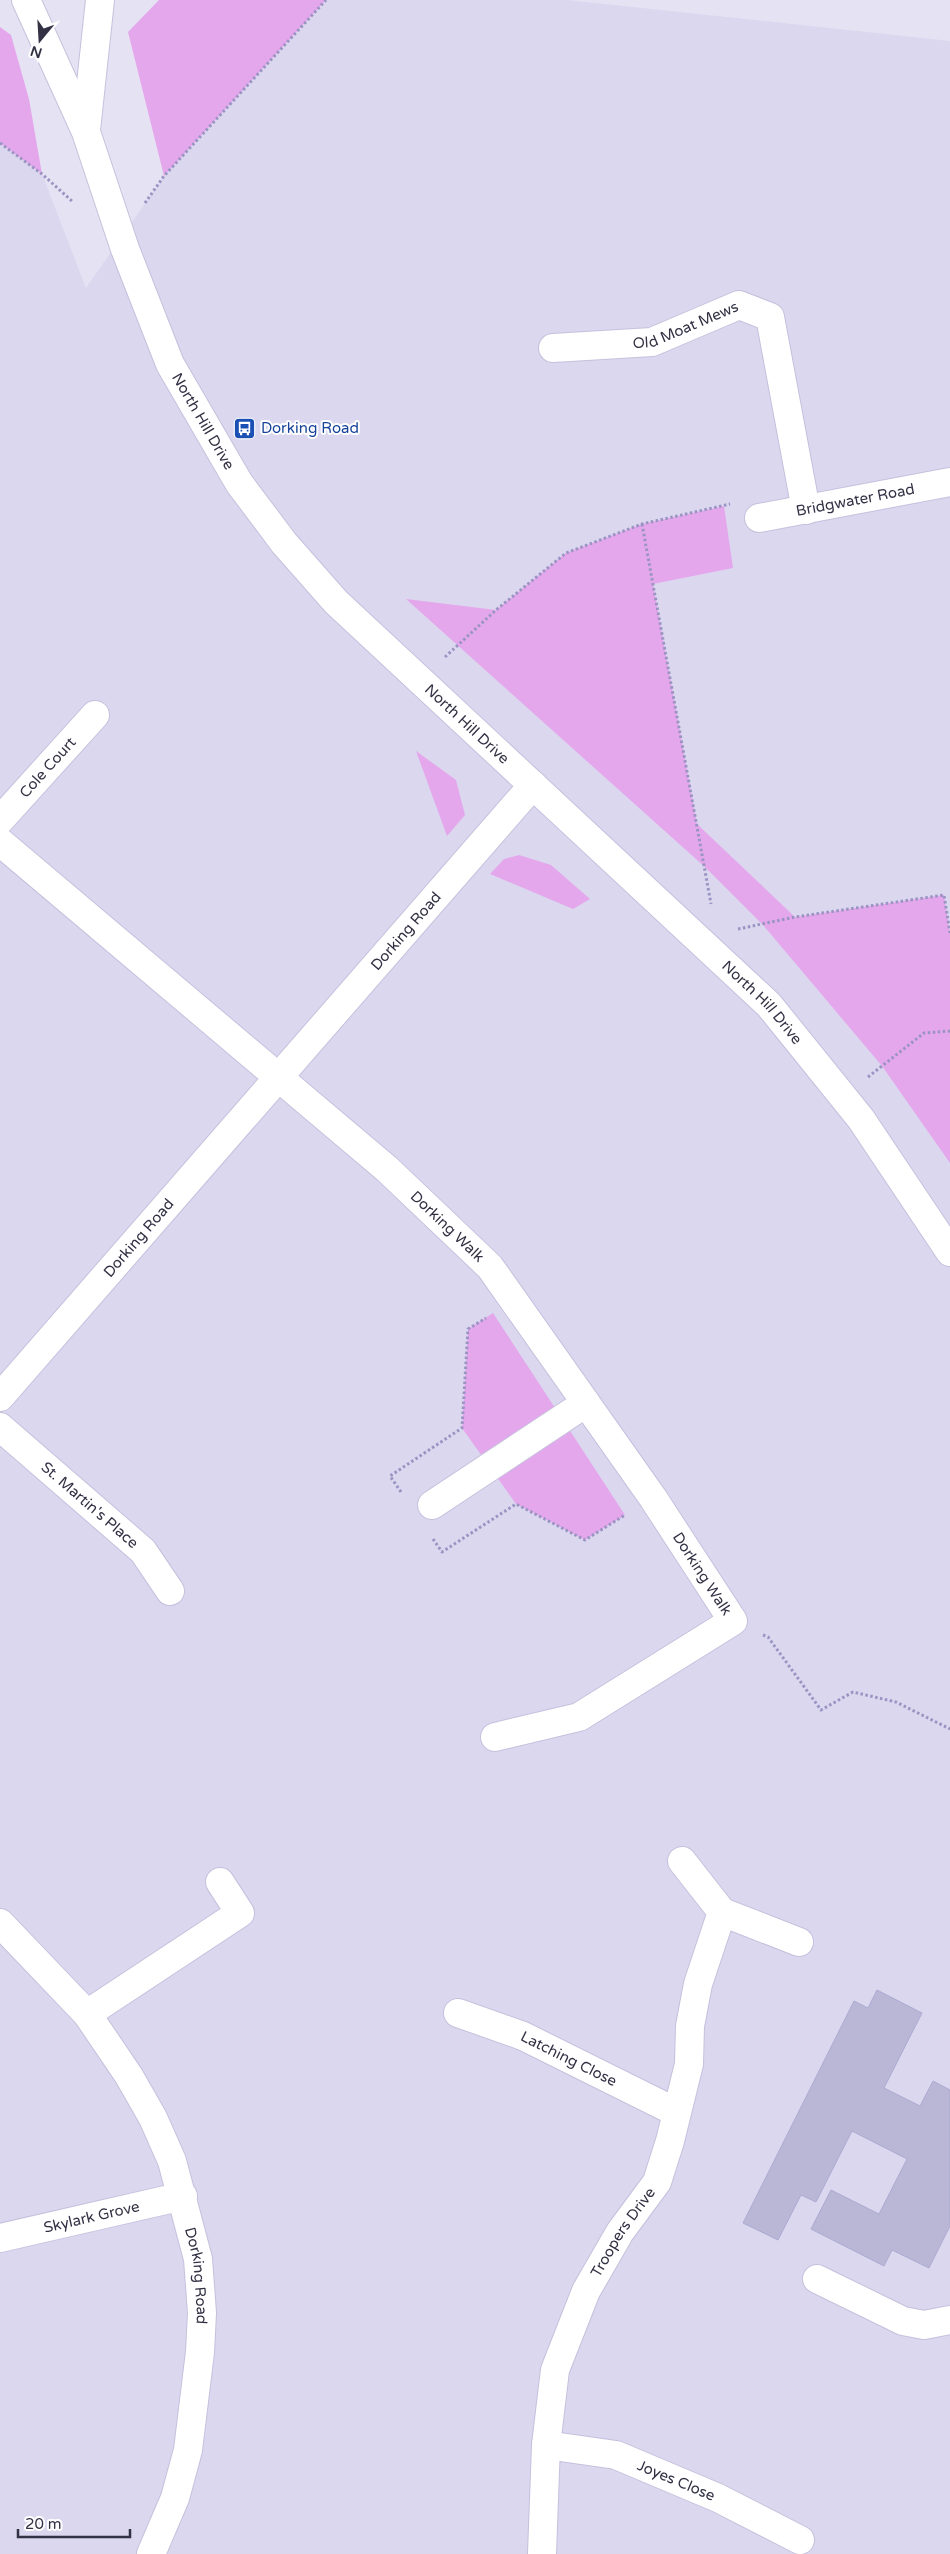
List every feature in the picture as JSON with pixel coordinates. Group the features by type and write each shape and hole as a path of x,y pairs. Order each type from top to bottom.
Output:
{"street":[{"name":"North Hill Drive","path":"26,0 86,132 121,236 170,364 239,483 284,543 336,602 419,681 533,784 709,938 769,1005 862,1119 950,1252"},
{"name":"North Hill Drive","path":"86,132 100,0"},
{"name":"Old Moat Mews","path":"553,348 652,342 739,305 770,317 806,510"},
{"name":"Bridgwater Road","path":"759,518 950,482"},
{"name":"Cole Court","path":"0,820 95,715"},
{"name":"Dorking Road","path":"0,1397 533,784"},
{"path":"0,842 278,1077"},
{"name":"Dorking Walk","path":"278,1077 387,1169 490,1267 653,1498 733,1621"},
{"path":"432,1505 586,1403"},
{"name":"St. Martin's Place","path":"0,1427 143,1551 170,1591"},
{"path":"495,1737 579,1717 733,1621"},
{"path":"682,1861 722,1912 799,1942"},
{"path":"87,2014 240,1913 220,1882"},
{"name":"Troopers Drive","path":"542,2554 546,2445 555,2370 571,2325 586,2291 620,2232 657,2182 670,2141 689,2064 690,2026 698,1984 722,1912"},
{"name":"Dorking Road","path":"0,1922 87,2014 129,2076 152,2118 172,2161 183,2196 198,2259 202,2313 200,2352 188,2450 175,2498 151,2554"},
{"name":"Latching Close","path":"458,2013 523,2036 676,2112"},
{"name":"Skylark Grove","path":"0,2238 183,2196"},
{"path":"817,2279 903,2320 924,2325 950,2320"},
{"name":"Joyes Close","path":"546,2445 616,2455 718,2498 800,2540"}],"path":[{"path":"121,236 164,176 326,0"},
{"path":"0,143 42,174 77,205"},
{"path":"419,681 496,610 566,553 642,524 734,503"},
{"path":"642,524 706,868 709,938 795,917 944,895 950,933"},
{"path":"843,1096 924,1033 950,1031"},
{"name":"Dorking Walk","path":"733,1621 768,1637 822,1710 853,1692 896,1702 950,1729"}],"shaded area":[{"path":"159,0 326,0 164,176 128,32"},
{"path":"326,0 567,0 950,41 950,2554 0,2554 0,143 42,174 86,288 164,176"},
{"path":"0,27 11,35 29,99 42,174 0,143"},
{"path":"724,506 733,568 653,584 697,824 795,917 944,895 950,933 950,1163 882,1066 763,925 706,868 406,599 496,610 566,553 642,524"},
{"path":"416,751 456,780 465,815 447,836"},
{"path":"519,855 551,865 590,899 573,909 490,874 504,859"},
{"path":"493,1313 625,1515 585,1540 516,1504 462,1428 468,1329"}],"building":[{"path":"877,1990 922,2013 884,2088 920,2106 933,2081 950,2090 950,2226 929,2268 892,2250 884,2266 811,2229 831,2190 879,2214 907,2159 852,2131 816,2202 801,2195 778,2240 743,2223 854,2001 868,2008"}],"place":[{"name":"Dorking Road","path":"245,428"}]}
